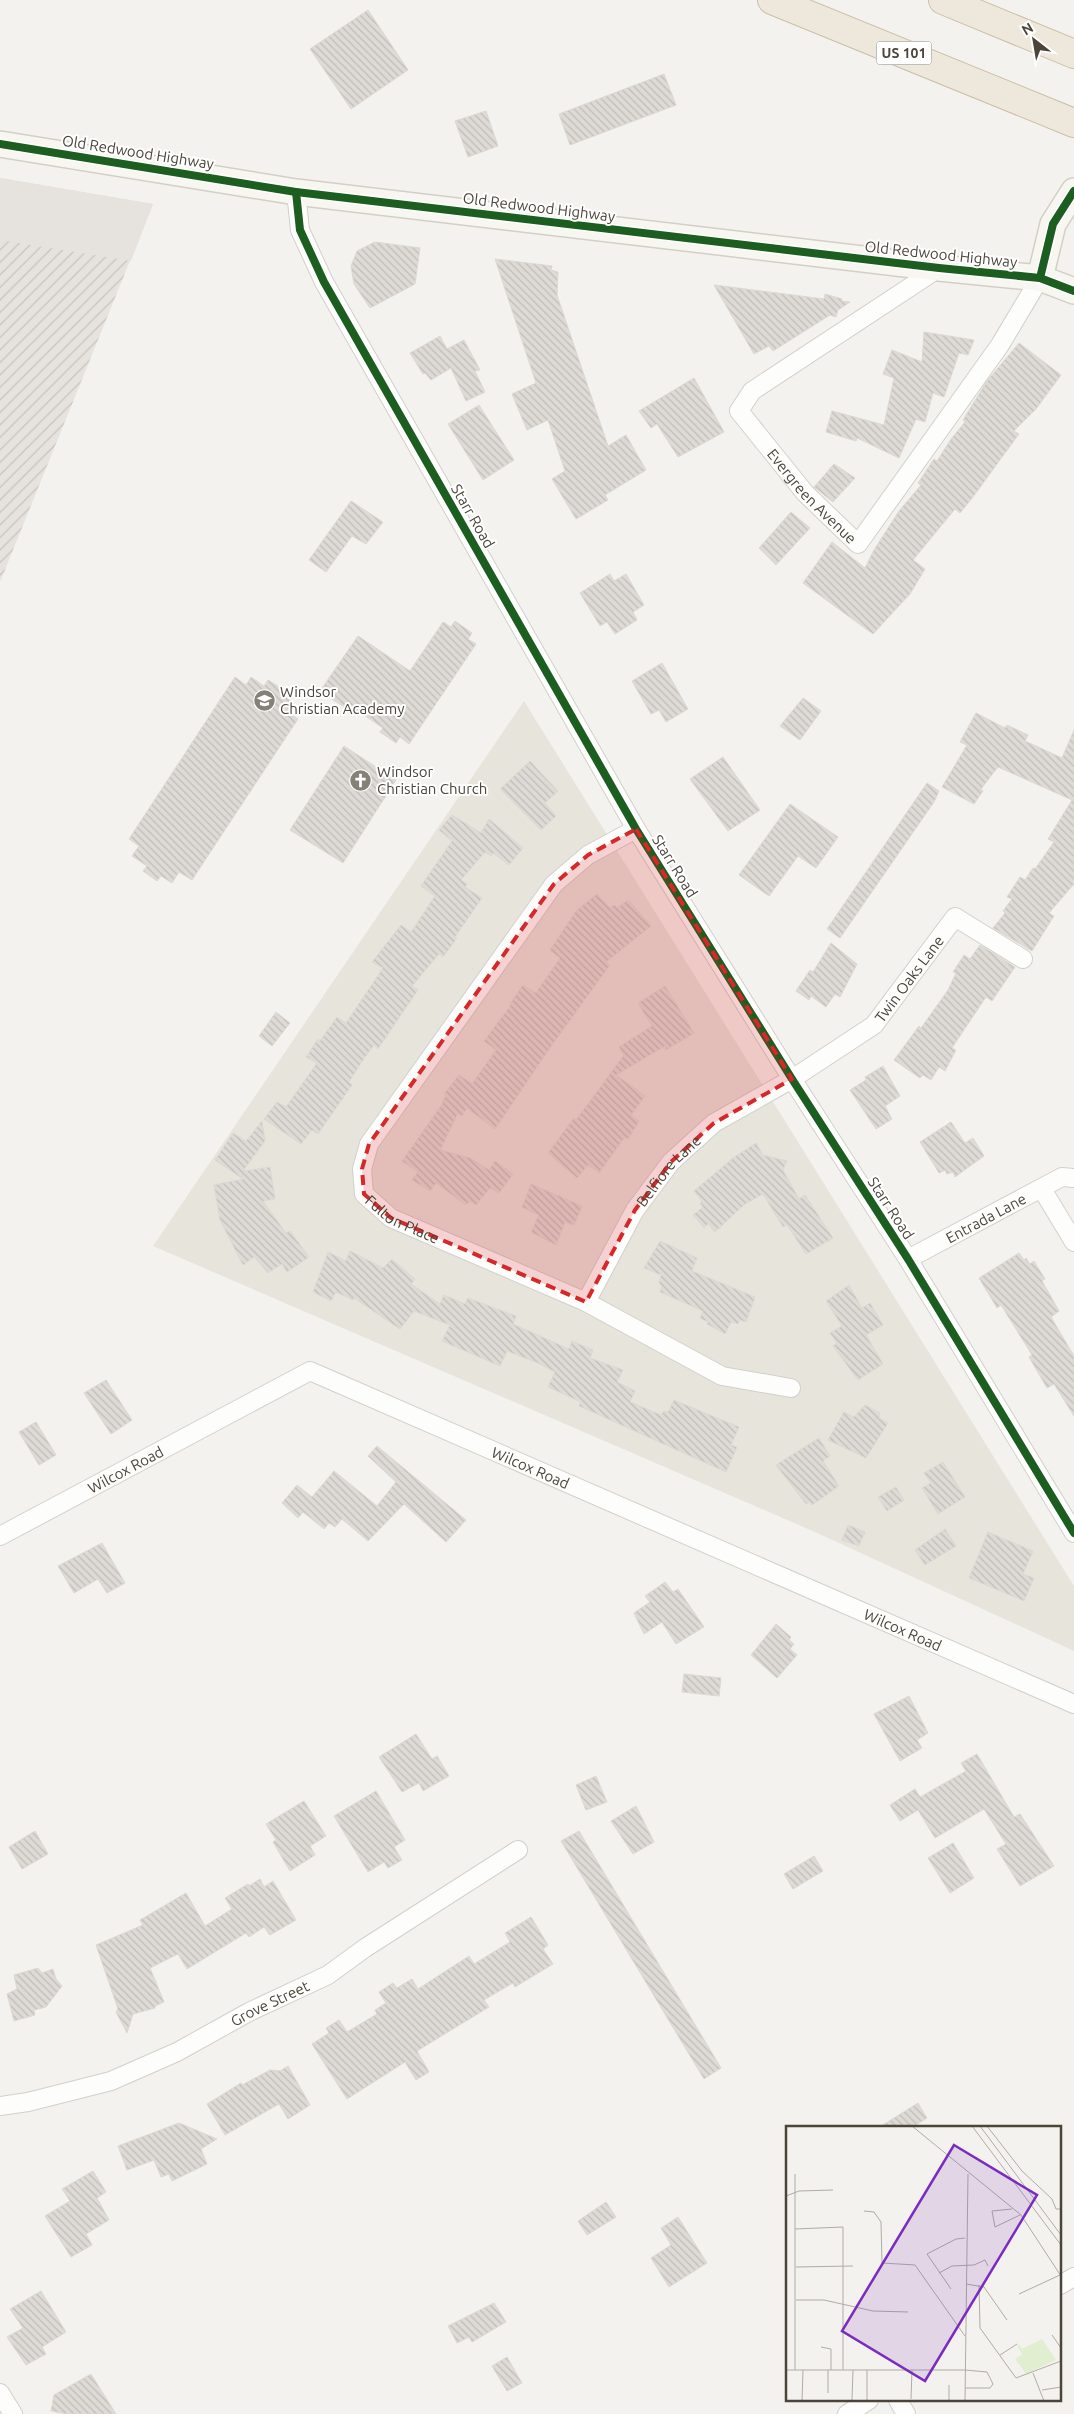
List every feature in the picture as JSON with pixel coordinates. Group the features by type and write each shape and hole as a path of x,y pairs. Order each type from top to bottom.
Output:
{"highway":[{"name":"US 101","path":"772,0 1074,123"},
{"path":"943,0 1074,54"}],"main road":[{"name":"Old Redwood Highway","path":"0,144 296,192 939,268 1040,278 1074,291"},
{"path":"1040,278 1053,224 1074,192"}],"street":[{"name":"Starr Road","path":"296,192 300,230 324,282 636,829 792,1079 908,1259 1074,1533"},
{"name":"Evergreen Avenue","path":"939,268 752,390 739,411 805,493 858,544 1000,345 1040,278"},
{"name":"Fulton Place","path":"636,829 588,855 554,884 369,1144 362,1169 364,1194 392,1218 586,1302 722,1376 790,1388"},
{"name":"Twin Oaks Lane","path":"792,1079 874,1026 955,917 1023,959"},
{"name":"Belfiore Lane","path":"586,1302 635,1210 670,1162 714,1123 792,1079"},
{"name":"Entrada Lane","path":"908,1259 1068,1177"},
{"path":"1042,1189 1074,1242"},
{"name":"Wilcox Road","path":"0,1536 310,1371 1074,1704"},
{"name":"Grove Street","path":"0,2106 28,2102 111,2081 177,2052 248,2012 328,1975 365,1948 518,1850"},
{"path":"1062,2284 1074,2277"},
{"path":"0,2392 12,2414"},
{"path":"847,2414 866,2402"},
{"path":"899,2402 906,2414"}],"highlighted area":[{"path":"636,829 792,1079 714,1123 671,1162 635,1210 586,1302 391,1218 364,1194 362,1169 369,1144 554,884 588,855"}],"shaded area":[{"path":"0,178 153,204 0,582"},
{"path":"0,178 153,204 131,261 0,240"},
{"path":"524,701 1074,1586 1074,1651 815,1532 153,1246"}],"building":[{"path":"368,10 408,70 351,109 310,49"},
{"path":"664,74 676,105 570,145 559,114"},
{"path":"486,111 498,146 468,157 455,121"},
{"path":"375,242 420,248 415,284 370,308 354,284 351,266 357,251"},
{"path":"495,259 552,266 551,270 558,272 557,295 608,446 626,435 646,470 605,495 608,500 576,519 552,479 565,471 548,420 527,430 512,394 536,383"},
{"path":"714,285 824,299 825,294 842,299 841,301 850,302 838,310 836,317 830,315 773,351 769,346 754,354"},
{"path":"924,332 974,340 968,355 959,353 944,397 933,393 925,422 916,419 899,458 857,438 856,441 826,432 832,411 884,425 894,378 883,374 892,350 922,362"},
{"path":"440,336 447,349 464,340 480,370 475,371 485,392 466,401 451,368 431,380 425,373 423,374 410,353"},
{"path":"1019,343 1061,375 1036,409 1014,431 1019,434 973,497 960,513 955,509 913,560 925,569 910,594 873,634 803,583 832,542 865,568 899,511 921,485 918,483 934,459 937,461 965,422 963,420 987,381"},
{"path":"694,378 724,432 678,457 657,424 651,428 639,411"},
{"path":"479,405 514,460 483,480 448,424"},
{"path":"834,464 855,478 833,502 814,487"},
{"path":"351,501 383,522 366,544 352,536 326,572 309,560"},
{"path":"791,512 810,528 776,565 759,548"},
{"path":"610,574 614,581 626,574 644,605 633,612 637,620 615,634 607,622 600,626 580,593"},
{"path":"455,621 472,633 468,639 476,644 409,744 400,737 396,743 380,732 383,728 355,709 353,713 320,691 358,636 410,671 443,622 451,627"},
{"path":"662,663 688,709 666,722 659,710 651,714 632,681"},
{"path":"235,677 246,685 251,677 264,686 268,680 284,690 281,694 294,703 287,712 298,719 192,880 179,872 172,883 161,876 157,881 143,871 147,866 132,856 139,846 129,839"},
{"path":"803,698 821,711 800,740 780,726"},
{"path":"976,713 1005,728 1007,725 1028,735 1025,741 1062,758 1074,730 1074,884 1049,913 1054,916 1032,951 993,928 1005,913 1003,911 1012,899 1007,897 1020,877 1025,880 1054,842 1048,839 1072,800 998,767 981,789 983,791 974,804 942,787 967,745 960,742"},
{"path":"344,746 396,780 343,863 290,830"},
{"path":"723,757 760,810 728,831 690,779"},
{"path":"530,761 558,791 545,803 556,816 541,830 500,789"},
{"path":"927,783 939,791 934,802 840,938 827,929"},
{"path":"790,804 838,837 816,868 798,856 769,896 739,875"},
{"path":"452,815 481,833 489,819 523,848 509,865 493,853 491,856 485,852 461,880 467,884 465,887 482,898 443,957 439,954 412,986 418,990 378,1049 374,1045 363,1060 349,1082 352,1085 318,1134 312,1130 301,1144 264,1119 277,1102 286,1107 317,1063 306,1057 318,1039 320,1041 337,1017 346,1023 383,968 372,962 401,925 411,932 435,896 421,886 452,841 439,830"},
{"path":"597,894 610,908 614,905 617,908 628,900 651,926 606,962 610,965 552,1045 495,1129 467,1108 462,1116 458,1113 440,1150 470,1158 489,1170 495,1161 513,1174 499,1193 490,1188 476,1205 470,1201 466,1205 436,1183 430,1191 412,1180 418,1172 402,1161 443,1103 446,1096 444,1094 459,1075 472,1084 496,1050 484,1041 511,1005 523,985 536,993 560,958 550,950 576,911"},
{"path":"831,943 857,964 840,997 835,994 826,1007 811,996 809,1000 796,991 810,970 813,972"},
{"path":"980,945 1015,967 992,1001 986,997 952,1048 956,1050 945,1071 939,1067 931,1080 923,1075 920,1078 894,1060 919,1026 921,1028 948,990 956,973 953,972 964,955 970,959"},
{"path":"665,986 694,1033 666,1050 665,1046 616,1075 645,1096 631,1115 639,1121 628,1139 625,1137 599,1173 588,1165 577,1178 548,1153 574,1118 576,1120 624,1055 619,1047 652,1026 638,1003"},
{"path":"276,1012 290,1023 272,1046 259,1036"},
{"path":"883,1066 900,1096 885,1106 892,1119 876,1129 850,1090 866,1080 865,1077"},
{"path":"262,1121 265,1141 243,1171 270,1167 275,1199 263,1201 286,1233 290,1231 309,1257 287,1272 282,1264 268,1273 254,1257 243,1265 220,1220 214,1185 243,1179 215,1160 233,1133 246,1141"},
{"path":"951,1122 965,1143 973,1138 984,1156 955,1177 953,1172 947,1174 945,1170 939,1173 920,1142"},
{"path":"756,1143 763,1155 787,1161 783,1170 799,1199 805,1195 833,1238 806,1254 787,1225 783,1227 763,1194 745,1204 715,1232 708,1224 704,1228 693,1215 703,1207 700,1203 702,1201 694,1191 733,1158"},
{"path":"531,1184 582,1206 574,1225 565,1222 556,1245 531,1232 539,1215 522,1207"},
{"path":"660,1241 697,1258 692,1271 755,1297 746,1322 740,1320 738,1324 731,1322 725,1334 700,1318 703,1311 660,1292 662,1286 659,1283 661,1275 644,1268"},
{"path":"350,1251 383,1268 392,1259 415,1279 411,1284 440,1304 444,1295 465,1304 468,1298 516,1316 513,1324 569,1349 572,1341 593,1350 590,1358 623,1370 617,1382 635,1391 630,1402 661,1415 664,1411 668,1412 674,1400 739,1427 731,1445 737,1447 726,1472 579,1406 581,1402 548,1387 555,1372 538,1363 507,1351 500,1366 442,1341 450,1325 414,1311 400,1329 354,1298 353,1300 336,1292 331,1301 313,1292 328,1252 346,1261"},
{"path":"1019,1253 1030,1264 1034,1261 1045,1279 1042,1281 1059,1311 1051,1317 1074,1356 1074,1416 1054,1384 1047,1388 1029,1357 1032,1355 1001,1305 997,1308 979,1278"},
{"path":"849,1285 862,1308 870,1303 883,1325 866,1335 883,1364 858,1380 833,1346 837,1343 830,1333 842,1326 826,1301"},
{"path":"106,1380 132,1420 111,1434 84,1393"},
{"path":"865,1405 880,1413 879,1418 888,1423 866,1458 828,1440 844,1412 854,1417"},
{"path":"36,1422 56,1455 39,1465 19,1432"},
{"path":"819,1438 830,1456 823,1461 839,1486 812,1505 810,1502 806,1504 776,1465"},
{"path":"377,1446 466,1520 446,1542 404,1504 368,1541 342,1519 335,1527 329,1523 324,1529 303,1512 298,1518 282,1503 297,1485 312,1497 334,1471 377,1506 396,1482 368,1456"},
{"path":"943,1462 965,1497 938,1514 922,1488 931,1483 924,1473"},
{"path":"896,1487 904,1500 887,1511 878,1497"},
{"path":"848,1525 865,1532 859,1546 842,1540"},
{"path":"945,1529 956,1546 925,1565 915,1550"},
{"path":"988,1532 1033,1551 1023,1574 1034,1578 1024,1601 969,1578"},
{"path":"102,1543 125,1583 107,1593 98,1579 74,1593 58,1566"},
{"path":"665,1582 673,1592 678,1589 704,1627 676,1644 662,1622 644,1634 634,1613 650,1602 645,1596"},
{"path":"776,1624 791,1637 789,1640 794,1644 790,1649 797,1655 777,1678 751,1655"},
{"path":"684,1674 721,1678 719,1696 682,1692"},
{"path":"909,1696 928,1733 917,1740 922,1748 900,1761 874,1714"},
{"path":"416,1734 432,1759 437,1756 449,1776 423,1791 419,1783 402,1792 379,1757"},
{"path":"977,1754 1014,1817 1020,1814 1054,1866 1020,1886 997,1849 1006,1844 984,1809 935,1838 918,1810 900,1821 890,1805 915,1789 920,1797 966,1771 961,1763"},
{"path":"596,1776 607,1802 586,1810 576,1785"},
{"path":"376,1791 405,1840 394,1847 402,1860 388,1868 384,1862 368,1872 334,1816"},
{"path":"304,1801 326,1836 310,1846 315,1855 290,1871 273,1842 276,1840 266,1824"},
{"path":"636,1806 654,1842 633,1854 611,1821"},
{"path":"35,1831 48,1854 22,1869 9,1847"},
{"path":"579,1831 721,2068 704,2079 561,1841"},
{"path":"953,1843 974,1878 950,1893 928,1858"},
{"path":"814,1856 823,1871 793,1889 784,1874"},
{"path":"260,1879 264,1887 273,1881 296,1920 270,1935 264,1927 249,1937 246,1933 187,1969 178,1954 150,1968 164,2002 155,2006 155,2008 133,2014 127,2033 116,2012 118,2009 96,1945 143,1925 140,1920 186,1893 205,1926 232,1909 225,1898"},
{"path":"531,1917 548,1945 543,1949 553,1964 515,1987 513,1983 484,2000 489,2007 417,2051 429,2072 416,2080 405,2062 347,2099 312,2044 329,2033 326,2028 339,2020 347,2032 377,2014 375,2010 386,2003 379,1992 393,1983 397,1988 412,1979 418,1989 469,1956 474,1964 510,1942 505,1933"},
{"path":"38,1968 42,1973 53,1969 56,1979 62,1986 46,2007 34,2010 35,2015 14,2021 7,1994 17,1989 14,1975"},
{"path":"288,2066 310,2105 288,2119 279,2104 225,2135 207,2104 241,2083 242,2085 270,2070 280,2071"},
{"path":"918,2103 927,2118 914,2126 881,2126"},
{"path":"179,2123 217,2139 201,2149 207,2164 172,2181 169,2174 161,2177 154,2160 127,2170 118,2146"},
{"path":"93,2171 106,2192 97,2198 109,2220 86,2234 92,2245 71,2257 45,2216 70,2201 62,2189"},
{"path":"606,2202 616,2217 587,2235 578,2221"},
{"path":"678,2217 707,2263 669,2287 651,2258 671,2245 661,2228"},
{"path":"41,2291 66,2332 42,2347 46,2354 26,2365 7,2337 23,2328 10,2309"},
{"path":"494,2303 506,2322 472,2342 469,2337 457,2343 448,2326"},
{"path":"507,2357 522,2383 507,2391 492,2366"},
{"path":"91,2374 116,2414 67,2414 51,2411 54,2395"}],"cycle path":[{"path":"0,144 296,192 939,268 1040,278 1074,291"},
{"path":"1040,278 1053,224 1074,191"},
{"path":"296,192 300,230 324,282 636,829 792,1079 908,1259 1074,1533"}],"place":[{"name":"Windsor Christian Academy","path":"264,700"},
{"name":"Windsor Christian Church","path":"361,780"}]}
